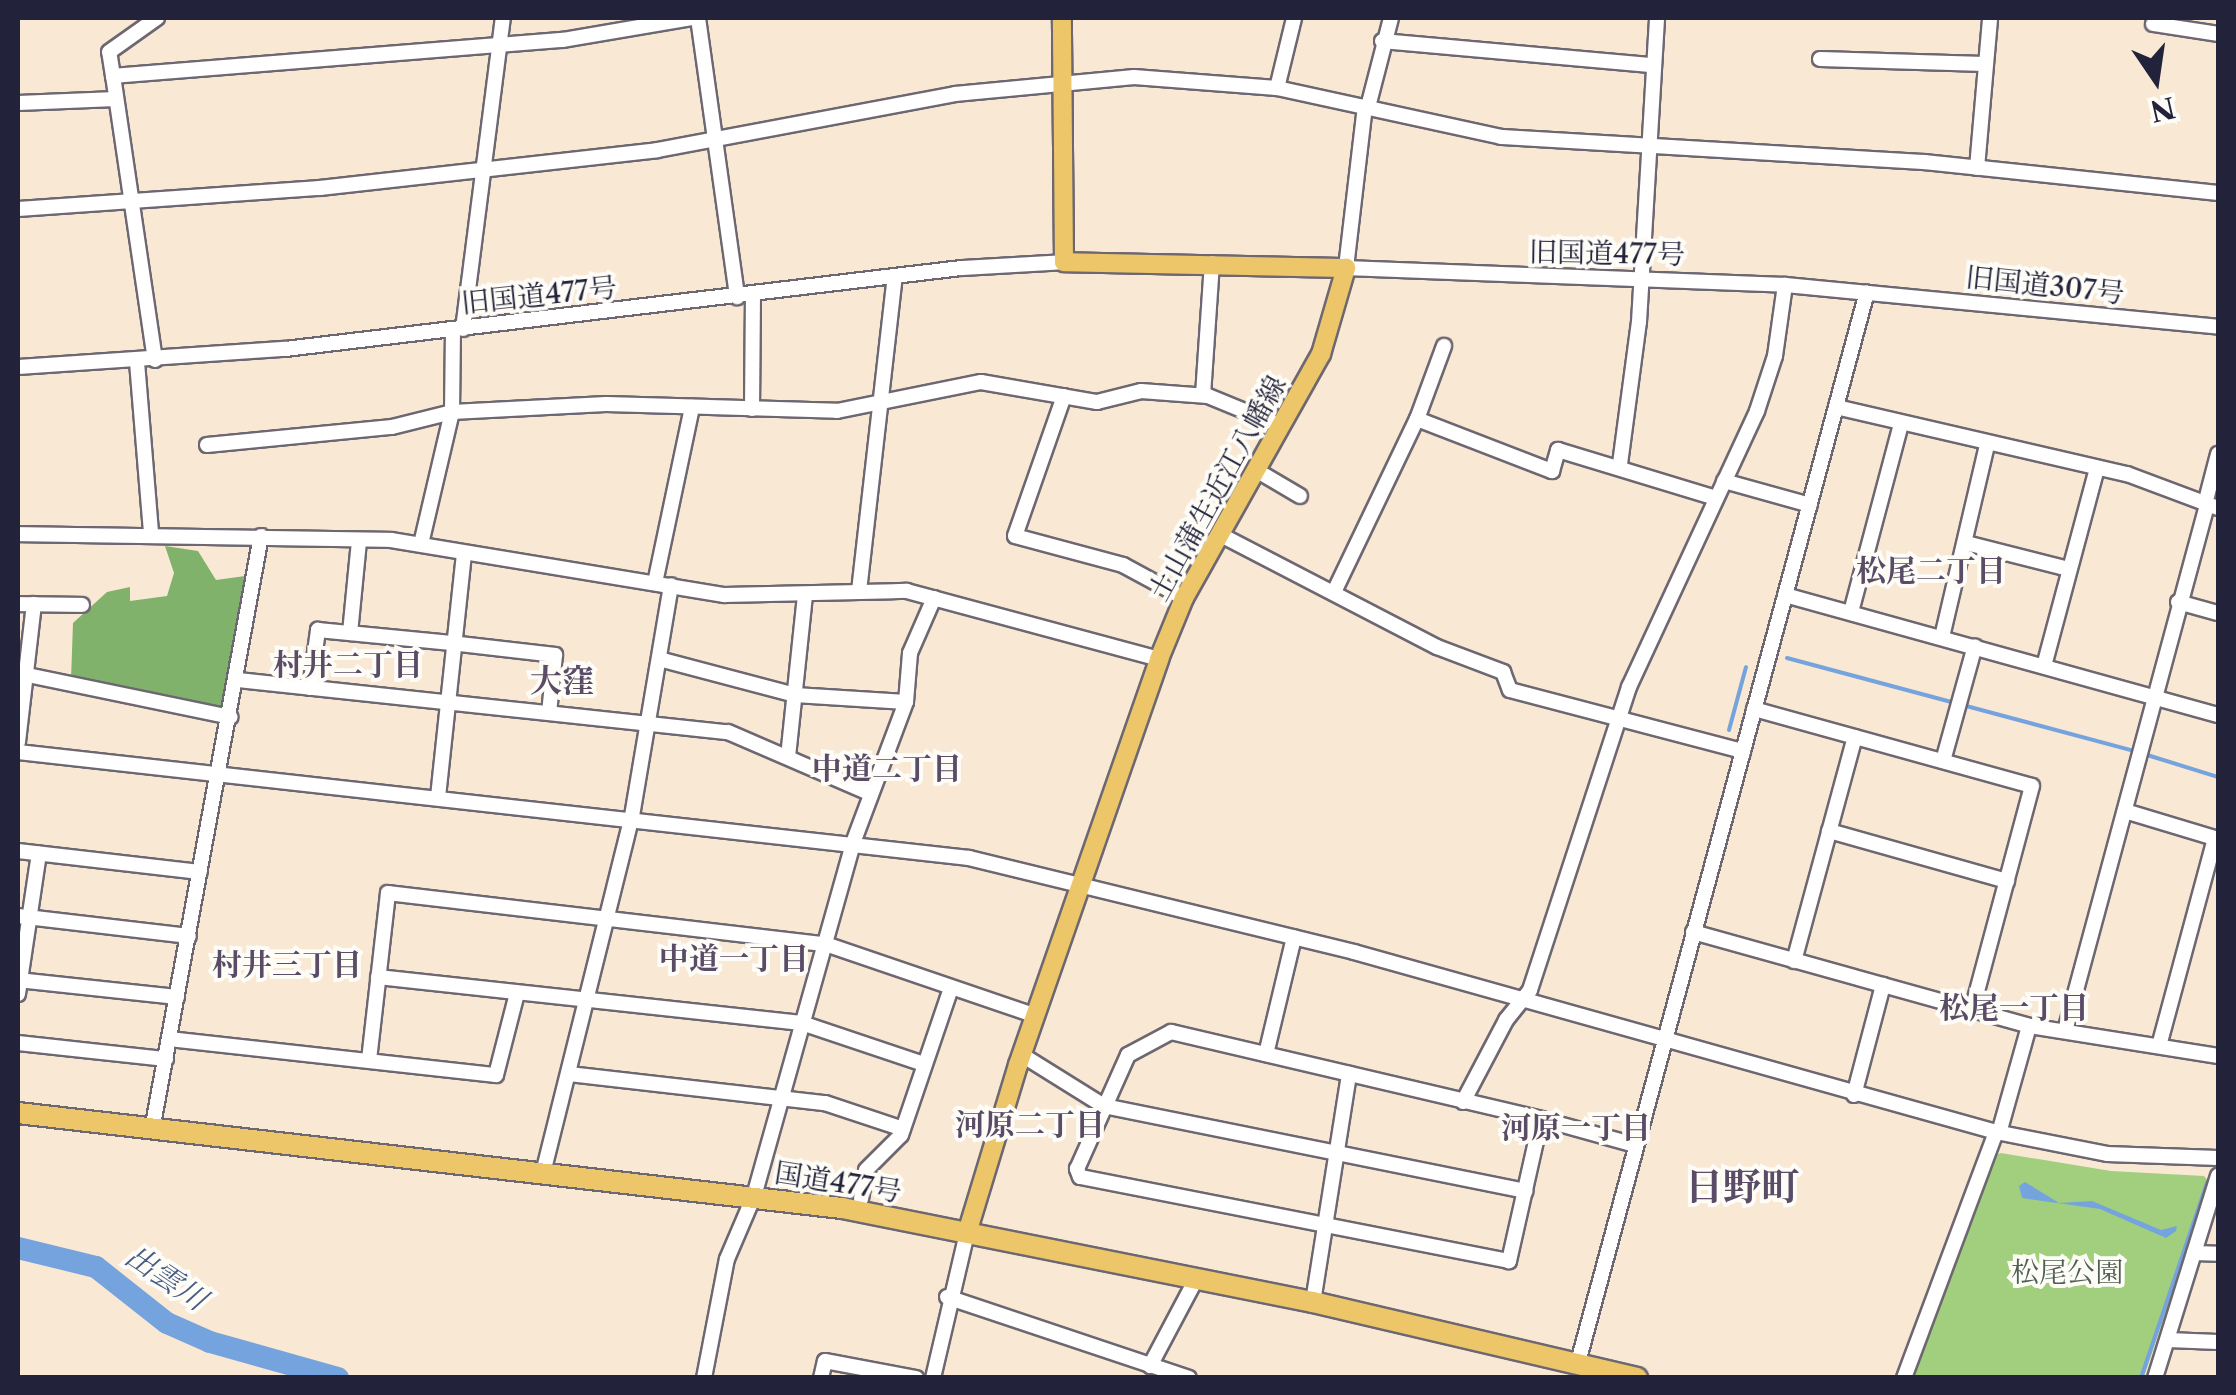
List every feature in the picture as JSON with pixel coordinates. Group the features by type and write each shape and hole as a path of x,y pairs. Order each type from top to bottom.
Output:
{"highway":[{"name":"国道477号","path":"18,1113 754,1196 967,1233 1313,1302 1576,1372 1638,1378"}],"main road":[{"path":"1062,18 1064,262 1346,268"},
{"name":"土山蒲生近江八幡線","path":"967,1233 1022,1054 1160,659 1184,598 1321,354 1346,268"}],"street":[{"path":"155,360 108,52 156,18"},
{"path":"420,544 452,412 458,330 486,170 503,18"},
{"path":"112,76 498,45 695,18 745,296 752,409"},
{"path":"1278,88 1294,18"},
{"path":"1346,268 1366,107 1391,18"},
{"path":"1620,464 1641,277 1650,65 1656,18"},
{"path":"1977,168 1990,18"},
{"path":"2153,24 2218,34"},
{"path":"1382,41 1650,65"},
{"path":"1820,59 1984,64"},
{"path":"18,209 132,203 486,170 716,140 1063,79 1200,79 1278,88 1501,136 1646,142 1977,168 2218,193"},
{"path":"18,104 116,99"},
{"name":"旧国道477号","path":"18,367 137,362 458,330 895,277 1064,262"},
{"path":"1202,396 1212,263"},
{"name":"旧国道477号","path":"1346,268 1641,277 1867,292"},
{"path":"858,591 884,404 895,277"},
{"path":"1463,1102 1518,1003 1530,990 1620,717 1775,356 1784,285"},
{"path":"1576,1372 1867,292"},
{"name":"旧国道307号","path":"1867,292 2218,327"},
{"path":"1335,590 1418,418 1444,346"},
{"path":"137,362 150,533"},
{"path":"207,445 392,428 452,412 692,407 838,411 976,382 1097,402 1141,390 1202,396 1281,426"},
{"path":"1064,396 1015,536 1123,564 1184,598"},
{"path":"543,1173 632,816 658,659 663,584 692,407"},
{"path":"1836,407 2097,468 2210,506"},
{"path":"1418,418 1552,471 1558,450 1620,464 1716,498"},
{"path":"1851,612 1901,424"},
{"path":"1942,637 1987,445"},
{"path":"2065,1031 2158,697 2178,602 2210,506 2218,454"},
{"path":"2044,666 2097,468"},
{"path":"1256,470 1300,496"},
{"path":"1724,480 1810,504"},
{"path":"18,534 150,533 420,544 746,597 858,591 934,598 1160,659"},
{"path":"1219,534 1335,590 1437,647 1502,672 1510,690 1743,751"},
{"path":"152,1130 238,680 261,536"},
{"path":"350,633 359,542"},
{"path":"1966,543 2069,569"},
{"path":"438,796 450,702 451,643 464,553"},
{"path":"788,757 805,595"},
{"path":"1785,595 2218,715"},
{"path":"704,1378 727,1258 754,1196 868,792 906,702 910,653 934,598"},
{"path":"2178,602 2218,613"},
{"path":"18,742 26,604 82,605"},
{"path":"310,688 318,630 451,643 555,654 549,713"},
{"path":"1943,761 1975,646"},
{"path":"658,659 795,695 906,702"},
{"path":"21,673 231,717"},
{"path":"238,680 728,732 868,792"},
{"path":"1754,709 2032,786 1972,1010"},
{"path":"1794,961 1855,737"},
{"path":"18,752 632,816 969,858 1471,984 1518,1003 1663,1044 1998,1132 2107,1154 2218,1158"},
{"path":"2126,810 2217,839 2159,1046"},
{"path":"1829,831 2006,881"},
{"path":"18,852 200,872"},
{"path":"38,854 23,917 18,985 177,997"},
{"path":"369,1060 388,893 825,944 1036,1016"},
{"path":"23,917 189,936"},
{"path":"1693,932 2029,1026 2218,1056"},
{"path":"1266,1054 1294,937"},
{"path":"378,977 802,1023 924,1064"},
{"path":"1854,1096 1883,986"},
{"path":"861,1199 866,1170 903,1128 951,988"},
{"path":"170,1039 496,1075 517,992"},
{"path":"1904,1378 1998,1132 2029,1026"},
{"path":"1540,1119 1509,1261 1080,1177 1077,1169 1128,1055 1171,1032 1540,1119 1636,1145"},
{"path":"18,1043 166,1059"},
{"path":"1022,1054 1104,1106 1526,1192"},
{"path":"568,1074 825,1103 903,1128"},
{"path":"1313,1302 1349,1074"},
{"path":"2155,1378 2218,1176"},
{"path":"932,1378 948,1296 967,1233"},
{"path":"2194,1254 2218,1254"},
{"path":"1150,1366 1196,1278"},
{"path":"948,1296 1189,1378"},
{"path":"2168,1340 2218,1342"},
{"path":"821,1378 825,1361 916,1378"}],"green space":[{"path":"165,546 198,551 216,580 245,576 224,709 71,679 73,623 107,592 130,587 130,601 167,596 174,573"},
{"name":"松尾公園","path":"2001,1153 2111,1171 2204,1176 2209,1182 2144,1377 1911,1378 1993,1156"}],"water":[{"path":"2025,1182 2059,1203 2092,1201 2161,1230 2177,1226 2176,1231 2166,1238 2100,1209 2022,1198 2019,1186"}],"waterway":[{"path":"18,18 83,18"},
{"path":"1787,658 2135,751"},
{"path":"1729,730 1746,667"},
{"path":"2144,754 2218,777"},
{"path":"2141,1378 2207,1183"},
{"name":"出雲川","path":"18,1248 96,1267 167,1323 210,1342 338,1378"}],"district":[{"name":"松尾二丁目","path":"1931,571"},
{"name":"村井二丁目","path":"348,665"},
{"name":"大窪","path":"562,681"},
{"name":"中道二丁目","path":"887,769"},
{"name":"中道一丁目","path":"734,959"},
{"name":"村井三丁目","path":"287,965"},
{"name":"松尾一丁目","path":"2014,1008"},
{"name":"河原二丁目","path":"1030,1125"},
{"name":"河原一丁目","path":"1576,1128"},
{"name":"日野町","path":"1742,1187"}]}
